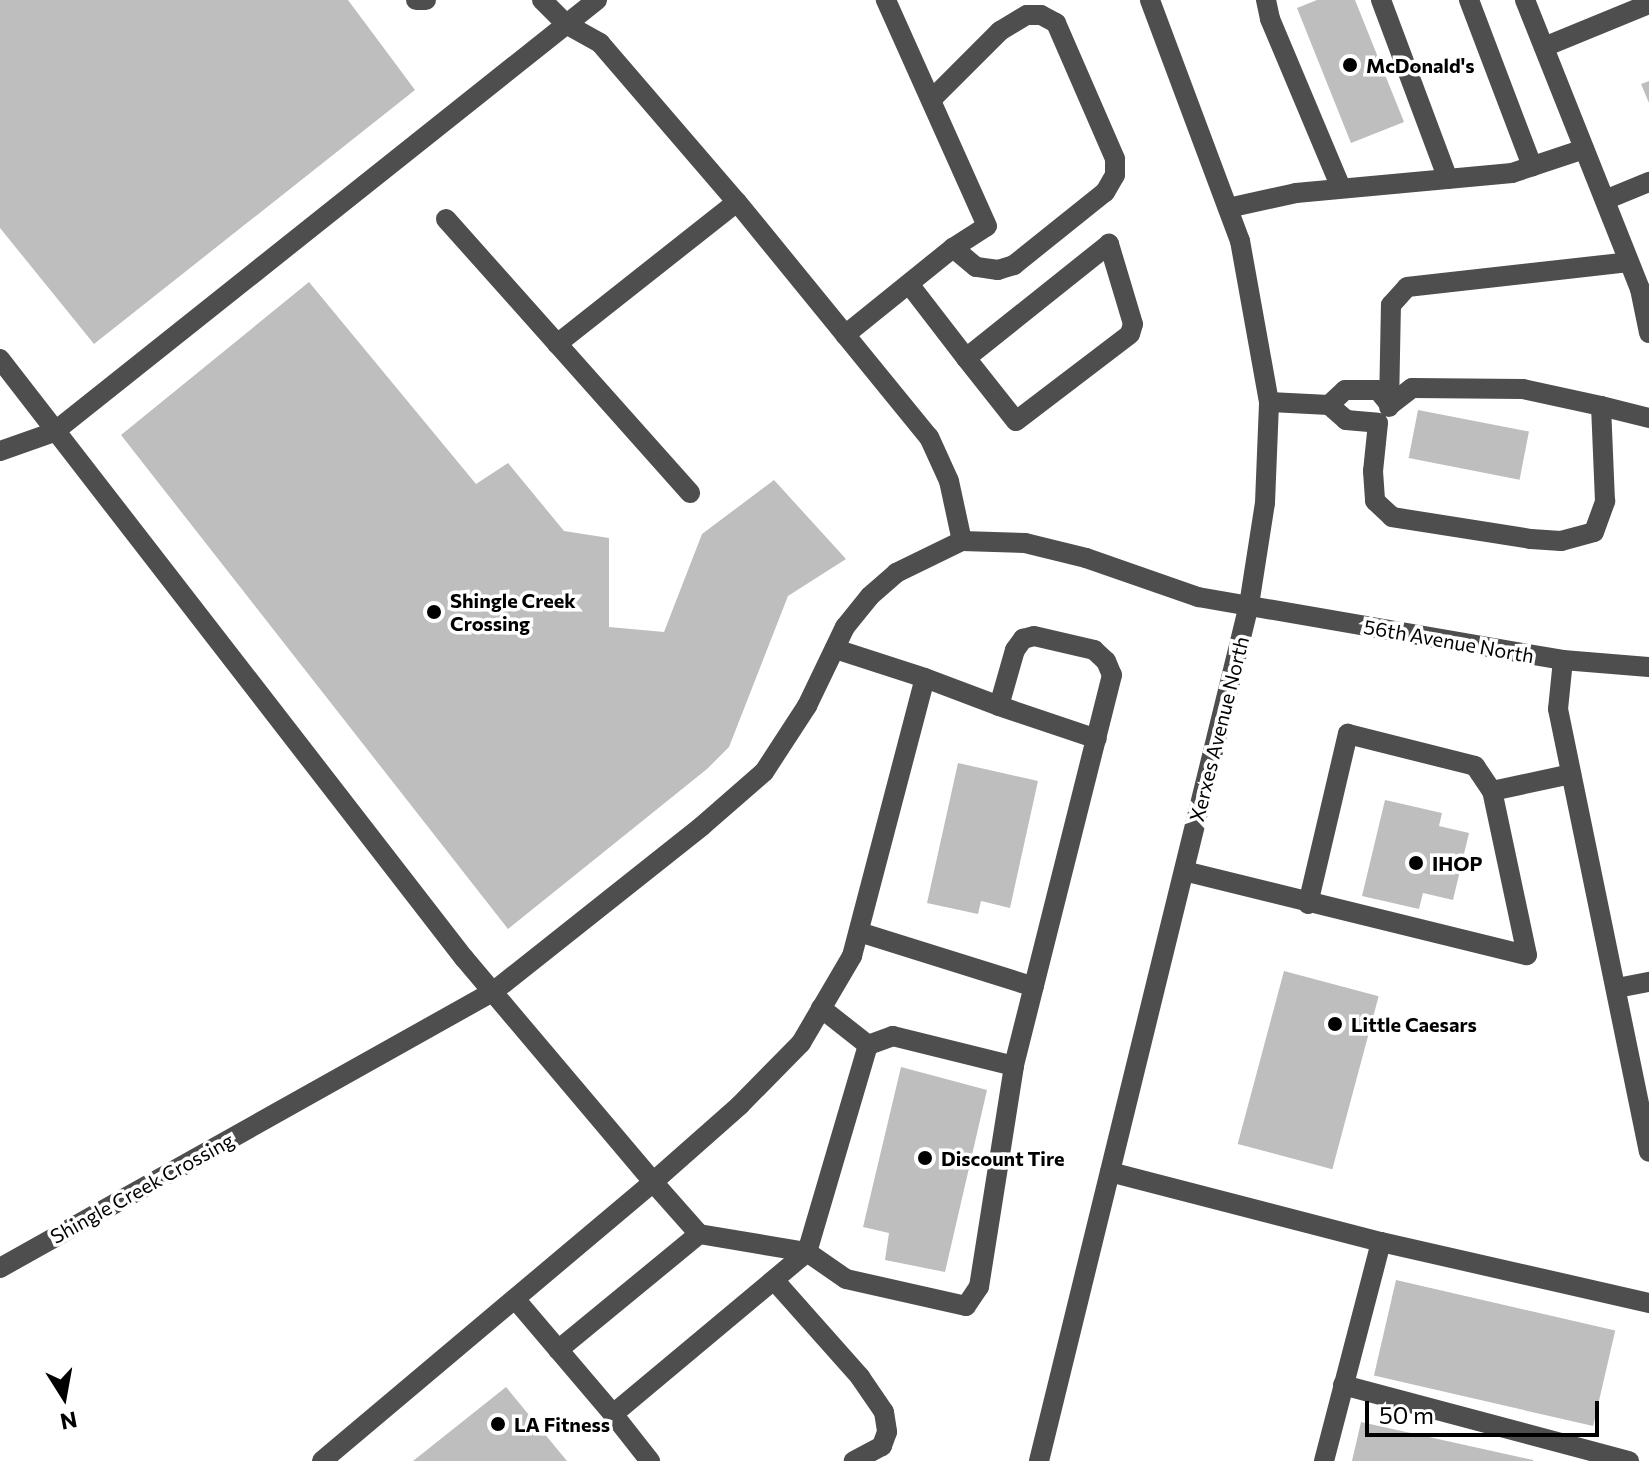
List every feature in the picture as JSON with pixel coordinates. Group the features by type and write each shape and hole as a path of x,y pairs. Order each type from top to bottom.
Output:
{"street":[{"path":"416,0 426,0"},
{"path":"542,0 566,24 600,43 737,202 929,437 949,481 962,541"},
{"path":"0,451 54,432 597,0"},
{"path":"845,335 953,248 987,226 886,0"},
{"name":"Xerxes Avenue North","path":"1039,1461 1249,605 1265,503 1269,402 1240,241 1150,0"},
{"path":"1266,0 1270,19 1341,188"},
{"path":"1381,0 1448,179"},
{"path":"1469,0 1532,166"},
{"path":"1525,0 1629,262 1644,287 1648,326"},
{"path":"1544,47 1649,4"},
{"path":"932,99 1000,31 1027,15 1041,15 1056,23 1115,159 1115,175 1105,192 1014,265 998,270 976,267 953,248"},
{"path":"1228,208 1296,193 1512,173 1584,149"},
{"path":"1605,200 1649,182"},
{"path":"557,344 737,202"},
{"path":"446,219 690,493"},
{"path":"909,284 966,358 1016,421 1130,334 1133,324 1109,244 966,358"},
{"path":"1390,405 1391,305 1407,287 1629,262"},
{"path":"0,359 54,432 494,991 699,1234 807,1252 846,1279 966,1306 979,1287 1014,1066 1112,675 1106,661 1094,650 1034,636 1023,639 1015,650 999,706"},
{"path":"1601,406 1605,501 1594,532 1561,541 1392,517 1375,501 1373,471 1378,423 1390,405 1412,388 1523,389 1601,406 1649,418"},
{"path":"1329,405 1345,390 1378,390 1390,405"},
{"path":"1269,402 1329,405 1346,420 1378,423"},
{"name":"Shingle Creek Crossing","path":"0,1268 494,991 692,835 764,772 807,706 845,627 870,596 896,573 962,541 1025,543 1086,558 1198,597 1249,605"},
{"name":"56th Avenue North","path":"1249,605 1563,660 1649,667"},
{"path":"835,649 1097,739"},
{"path":"1563,660 1558,709 1649,1149"},
{"path":"322,1461 653,1182 740,1105 801,1043 852,956 925,678"},
{"path":"1184,871 1308,904 1527,955 1492,791 1475,766 1348,734 1308,904"},
{"path":"1492,791 1571,774"},
{"path":"859,932 1034,987"},
{"path":"1617,988 1649,982"},
{"path":"821,1008 868,1045"},
{"path":"868,1045 893,1036 1014,1066"},
{"path":"613,1414 807,1252 868,1045"},
{"path":"1110,1172 1381,1242 1649,1303"},
{"path":"558,1350 699,1234"},
{"path":"1324,1461 1381,1242"},
{"path":"774,1280 860,1377 884,1412 887,1432 882,1446 854,1461"},
{"path":"515,1299 650,1461"},
{"path":"1343,1385 1629,1461"}],"building":[{"path":"0,0 348,0 415,90 94,344 0,228"},
{"name":"McDonald's","path":"1317,0 1355,0 1404,122 1351,143 1297,8"},
{"path":"1649,81 1649,103 1641,84"},
{"name":"Shingle Creek Crossing","path":"309,282 476,484 508,463 564,531 609,538 609,627 664,632 702,534 774,480 846,559 788,596 729,747 707,769 508,929 121,435"},
{"path":"1418,410 1529,432 1520,480 1409,458"},
{"path":"958,763 1038,781 1010,908 981,901 978,914 927,903"},
{"name":"IHOP","path":"1385,800 1442,813 1439,826 1469,833 1453,900 1423,893 1419,909 1362,896"},
{"path":"1284,971 1379,996 1332,1169 1238,1144"},
{"name":"Discount Tire","path":"901,1067 987,1090 945,1272 885,1260 889,1233 863,1227"},
{"path":"1396,1280 1615,1331 1593,1426 1374,1375"},
{"name":"LA Fitness","path":"506,1387 567,1461 413,1461"},
{"path":"1361,1422 1533,1460 1533,1461 1352,1461"}],"place":[{"name":"McDonald's","path":"1350,65"},
{"name":"Shingle Creek Crossing","path":"434,612"},
{"name":"IHOP","path":"1416,863"},
{"name":"Little Caesars","path":"1335,1024"},
{"name":"Discount Tire","path":"925,1158"},
{"name":"LA Fitness","path":"498,1424"}]}
